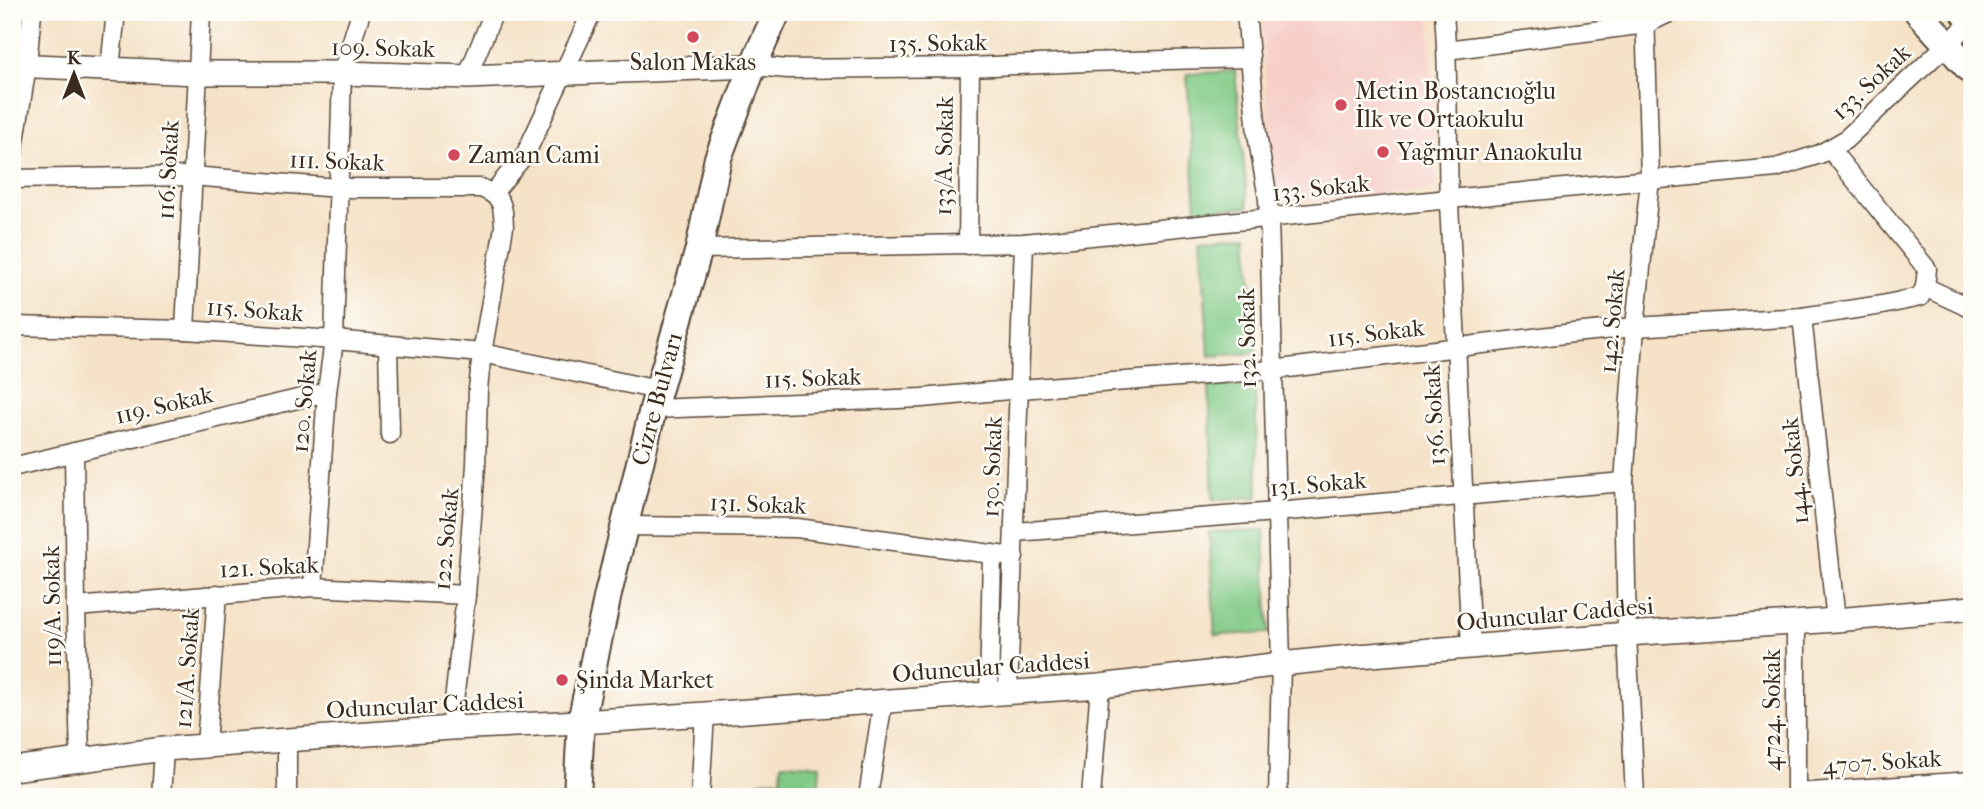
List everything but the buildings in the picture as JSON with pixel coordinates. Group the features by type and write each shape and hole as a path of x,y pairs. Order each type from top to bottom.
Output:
{"main road":[{"name":"Cizre Bulvarı","path":"577,797 582,722 608,594 656,400 698,248 719,158 753,66 778,12"},
{"path":"1918,12 1972,72"},
{"path":"1964,12 1972,20"}],"street":[{"path":"12,160 20,65 32,12"},
{"path":"110,68 116,12"},
{"name":"116. Sokak","path":"185,330 201,12"},
{"name":"120. Sokak","path":"313,587 327,392 334,340 342,73 360,12"},
{"path":"467,77 494,12"},
{"path":"482,353 504,227 503,210 494,193 526,153 592,12"},
{"name":"132. Sokak","path":"1245,12 1257,134 1269,218 1281,664 1279,797"},
{"name":"136. Sokak","path":"1444,12 1455,348 1471,647"},
{"path":"1447,50 1671,12"},
{"name":"142. Sokak","path":"1635,797 1627,634 1624,481 1635,327 1650,179 1645,18"},
{"name":"133. Sokak","path":"698,248 1024,243 1776,168 1820,154 1846,140 1972,20"},
{"name":"135. Sokak","path":"753,66 788,69 970,67 1250,58"},
{"name":"109. Sokak","path":"20,65 197,73 342,73 467,77 753,66"},
{"name":"133/A. Sokak","path":"968,245 970,67"},
{"path":"1830,149 1927,269 1925,287 1972,309"},
{"name":"111. Sokak","path":"12,179 192,176 338,188 481,188 494,193"},
{"name":"130. Sokak","path":"998,693 1014,557 1024,243"},
{"name":"115. Sokak","path":"12,326 185,330 482,353 656,400 922,398 1020,388 1272,370 1635,327 1802,317 1920,297 1925,287"},
{"name":"144. Sokak","path":"1802,317 1836,621"},
{"path":"388,345 390,434"},
{"name":"122. Sokak","path":"451,728 466,595 482,353"},
{"name":"119. Sokak","path":"12,467 327,392"},
{"name":"119/A. Sokak","path":"74,452 80,760"},
{"name":"131. Sokak","path":"1015,533 1624,481"},
{"name":"131. Sokak","path":"626,526 797,528 1014,557"},
{"name":"130. Sokak","path":"992,554 998,693"},
{"name":"121. Sokak","path":"76,607 313,587 466,595"},
{"name":"121/A. Sokak","path":"206,746 217,594"},
{"name":"Oduncular Caddesi","path":"12,769 164,749 1100,686 1281,664 1471,647 1836,621 1972,608"},
{"name":"4724. Sokak","path":"1796,623 1796,795"},
{"path":"1091,797 1100,686"},
{"path":"868,797 883,701"},
{"path":"700,797 705,714"},
{"path":"287,740 287,797"},
{"path":"161,797 164,749"},
{"name":"4707. Sokak","path":"1796,795 1972,780"}],"shaded area":[{"name":"Metin Bostancıoğlu İlk ve Ortaokulu","path":"1260,12 1429,12 1436,178 1432,189 1286,204 1274,197"}],"green space":[{"path":"1235,71 1248,207 1196,210 1187,74"},
{"path":"1248,234 1256,353 1209,356 1201,237"},
{"path":"1255,385 1258,497 1213,500 1209,387"},
{"path":"1264,530 1269,633 1215,635 1209,532"},
{"path":"782,763 820,765 818,797 759,797 759,781 781,779"}],"place":[{"name":"Salon Makas","path":"693,37"},
{"name":"Metin Bostancıoğlu İlk ve Ortaokulu","path":"1341,105"},
{"name":"Yağmur Anaokulu","path":"1383,152"},
{"name":"Zaman Cami","path":"454,155"},
{"name":"Şinda Market","path":"562,680"}]}
